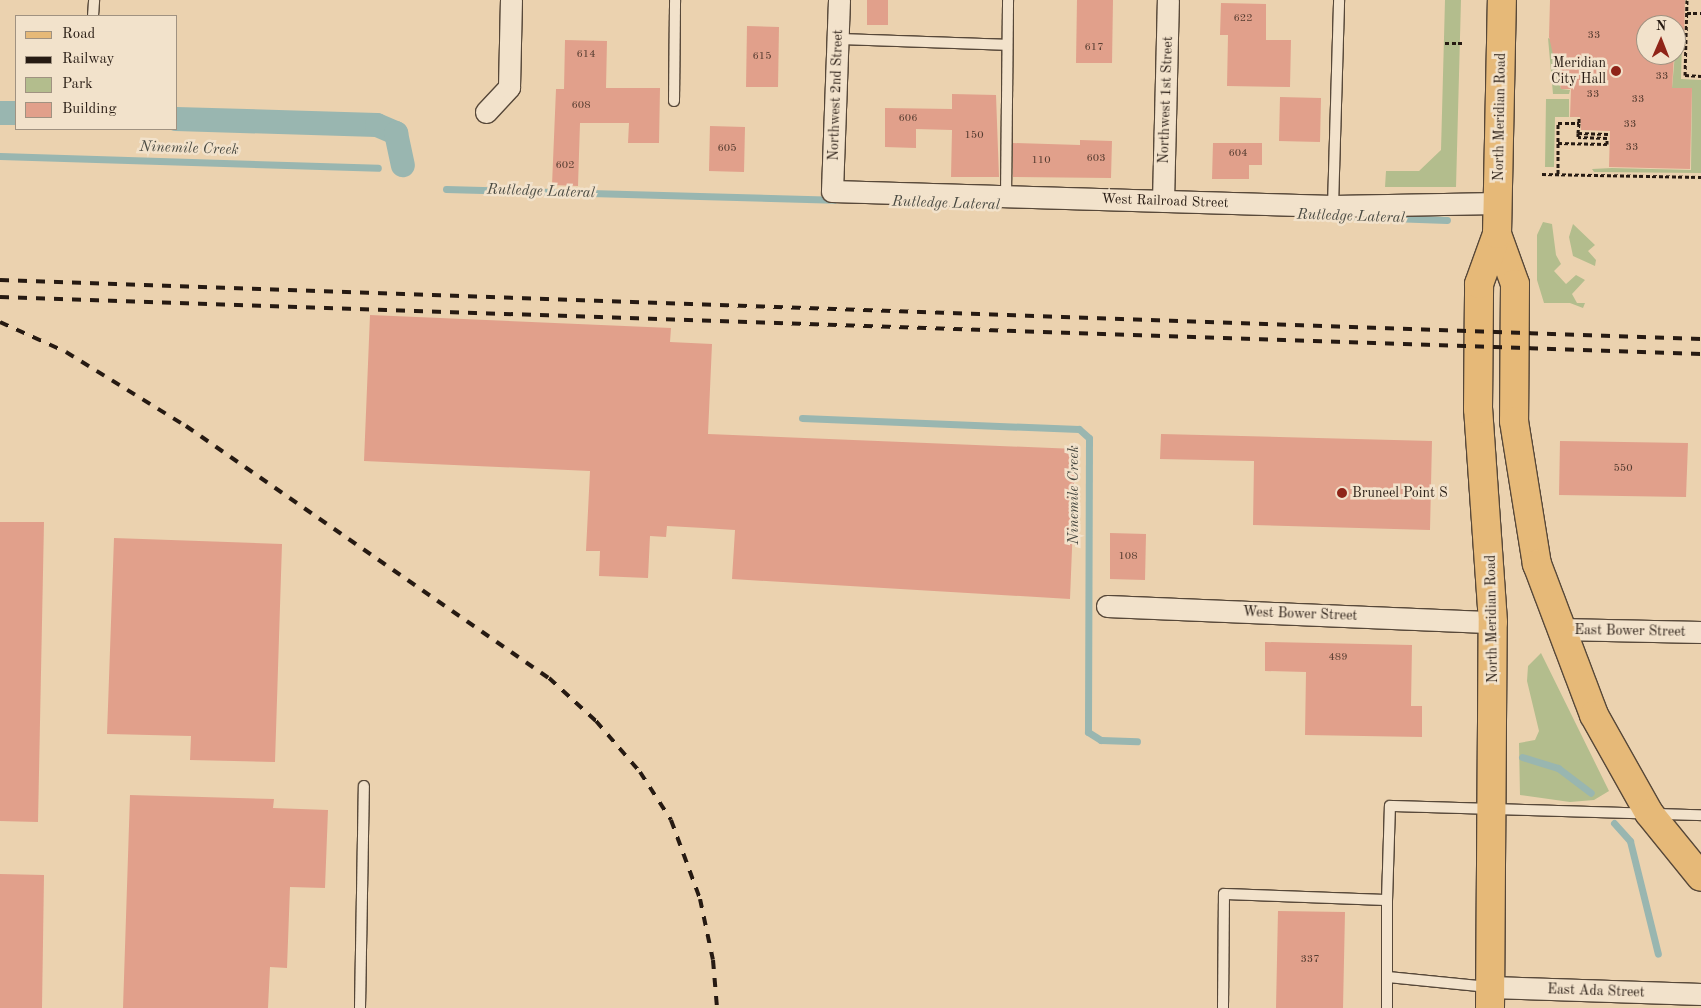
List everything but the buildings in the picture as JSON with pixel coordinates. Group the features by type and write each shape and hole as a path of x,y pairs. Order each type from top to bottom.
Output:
{"main road":[{"name":"North Meridian Road","path":"1490,997 1493,622 1478,409 1479,284 1497,234 1502,0"},
{"name":"North Meridian Road","path":"1497,234 1515,284 1514,421 1520,475 1537,564 1558,629 1594,715 1649,813 1701,877"}],"street":[{"path":"486,112 509,87 511,0"},
{"name":"Northwest 2nd Street","path":"832,191 839,0"},
{"name":"Northwest 1st Street","path":"1163,201 1168,0"},
{"name":"West Railroad Street","path":"832,191 1333,206 1498,203"},
{"name":"West Bower Street","path":"1108,606 1493,622"},
{"name":"East Bower Street","path":"1558,629 1701,632"},
{"name":"East Ada Street","path":"1490,997 1701,994"}],"lane":[{"path":"93,15 94,0"},
{"path":"674,101 675,0"},
{"path":"1006,196 1008,0"},
{"path":"1333,206 1338,0"},
{"path":"838,39 1007,45"},
{"path":"360,1008 364,786"},
{"path":"1387,1008 1387,900 1390,806 1493,807 1701,815"},
{"path":"1223,1008 1224,894 1387,900"},
{"path":"1388,978 1490,997"}],"path":[{"path":"1687,0 1685,75 1701,76"},
{"path":"1687,13 1701,13"},
{"path":"1444,43 1464,43"},
{"path":"1558,143 1607,144 1607,138 1578,137 1579,117"},
{"path":"1558,174 1558,123 1579,123"},
{"path":"1578,134 1608,134"},
{"path":"1542,174 1701,177"}],"green space":[{"path":"1445,0 1461,0 1456,187 1385,187 1386,171 1419,171 1441,150"},
{"path":"1548,38 1552,40 1561,89 1570,90 1569,94 1553,94"},
{"path":"1674,65 1681,65 1681,79 1701,80 1701,173 1594,172 1592,169 1612,168 1691,170 1692,88 1672,88"},
{"path":"1546,99 1569,99 1569,117 1555,117 1554,167 1545,167"},
{"path":"1543,222 1552,224 1556,255 1561,264 1554,271 1566,284 1576,275 1585,280 1572,294 1577,303 1585,303 1583,308 1570,303 1544,303 1537,280 1537,235"},
{"path":"1573,224 1595,245 1588,251 1596,260 1595,266 1573,256 1569,237"},
{"path":"1541,653 1609,791 1594,800 1570,802 1520,795 1519,743 1535,740 1539,731 1527,681 1528,666"}],"waterway":[{"name":"Rutledge Lateral","path":"0,113 15,113"},
{"name":"Rutledge Lateral","path":"178,119 377,125 396,133 403,165"},
{"name":"Ninemile Creek","path":"0,156 378,168"},
{"name":"Rutledge Lateral","path":"446,189 834,200"},
{"name":"Rutledge Lateral","path":"1335,216 1447,220"},
{"name":"Ninemile Creek","path":"802,418 1079,429 1089,438 1088,732 1101,740 1137,741"},
{"name":"Ninemile Creek","path":"1522,757 1558,768 1591,793"},
{"name":"Ninemile Creek","path":"1614,823 1630,841 1658,954"}],"railway":[{"path":"0,280 1701,339"},
{"path":"0,297 1701,354"},
{"path":"0,322 66,352 186,426 549,678 596,721 640,772 671,820 700,899 713,960 717,1008"}],"place":[{"name":"Meridian City Hall","path":"1616,71"},
{"name":"Bruneel Point S","path":"1342,493"}]}
